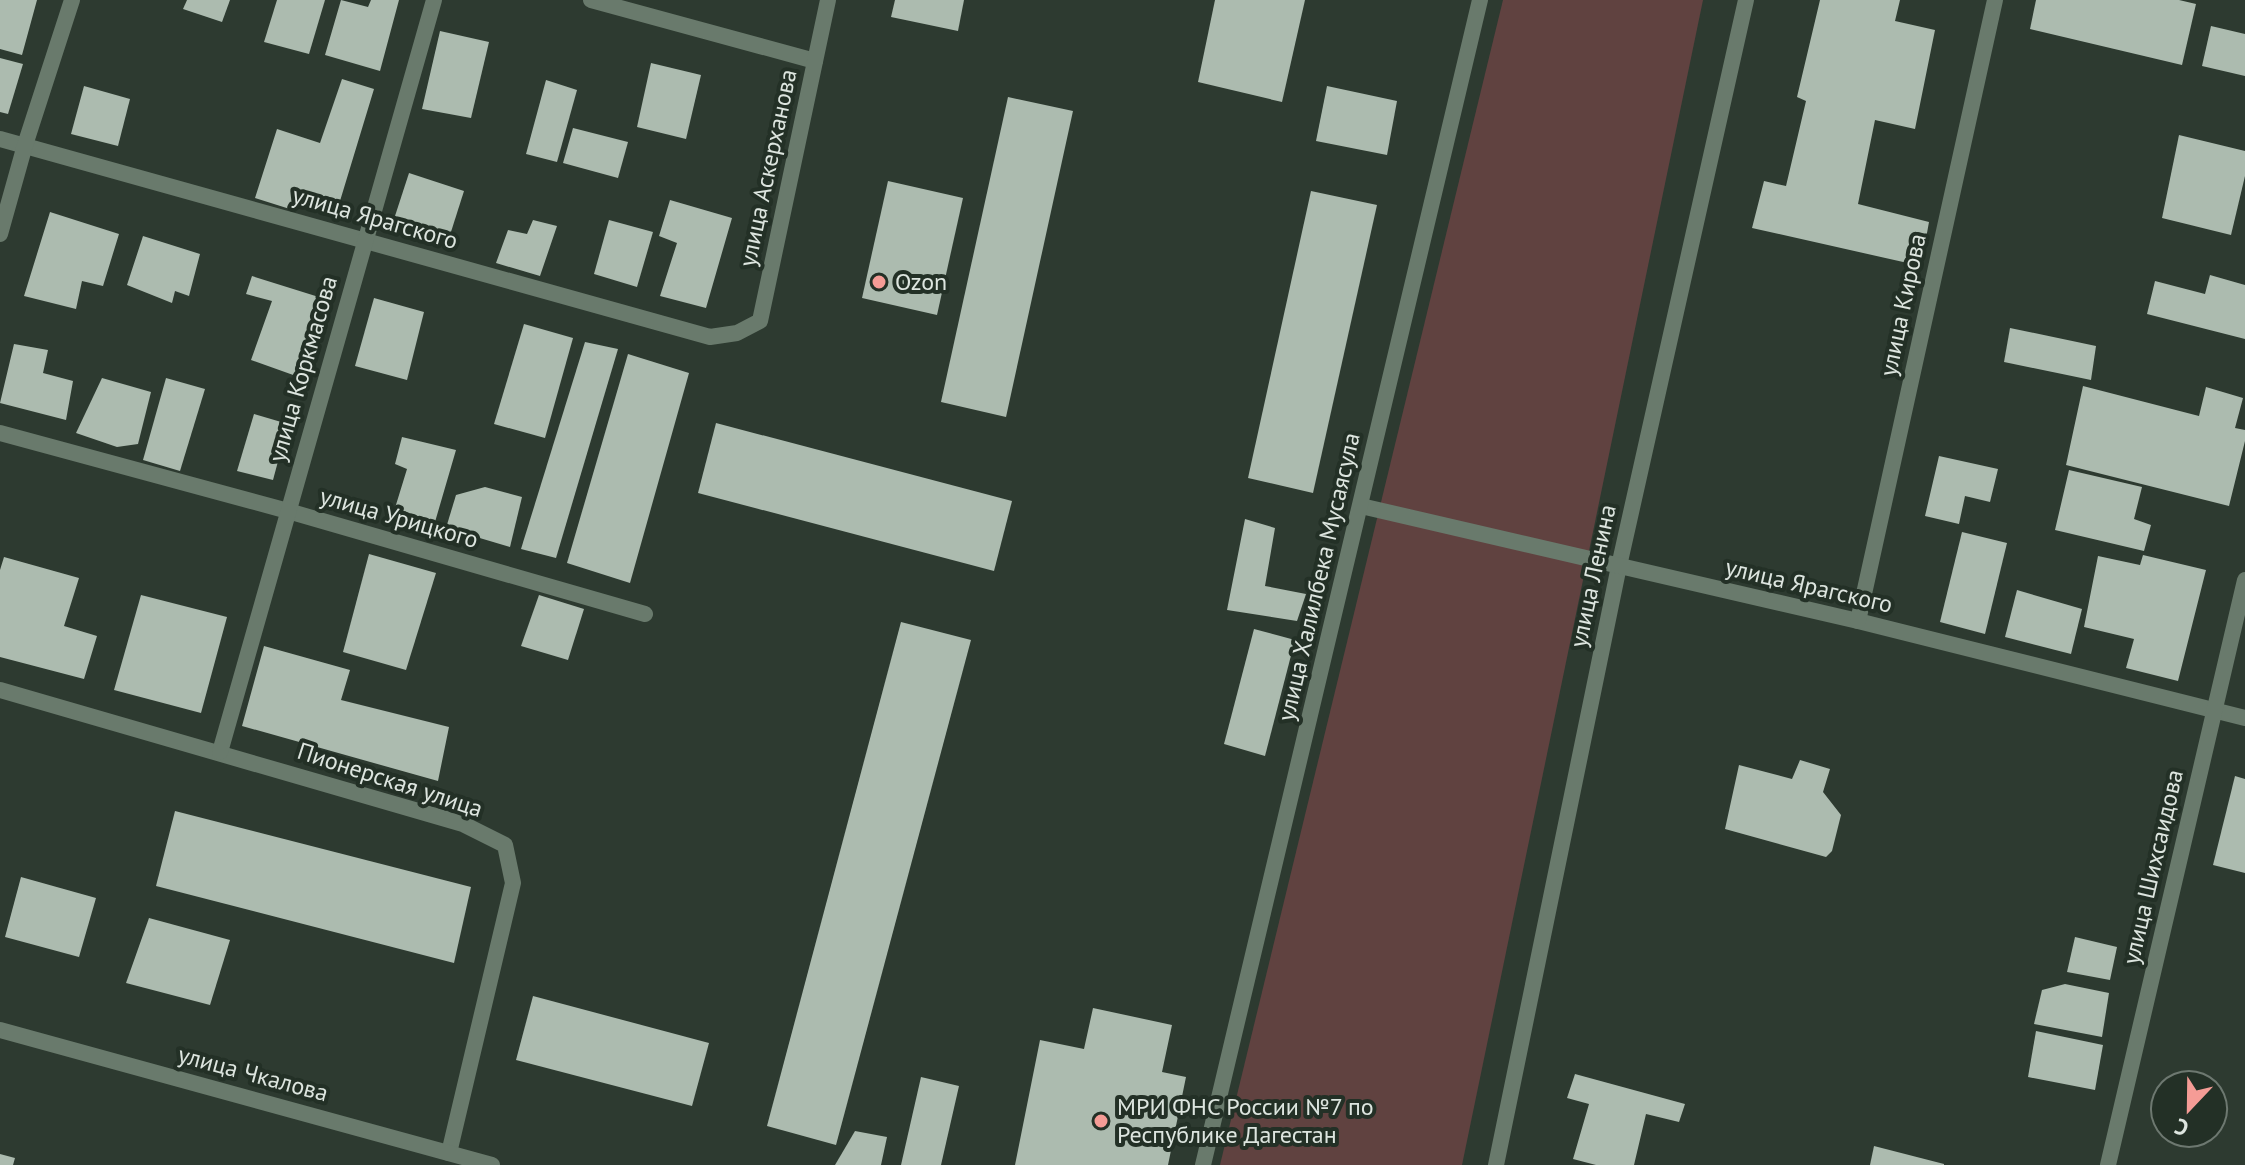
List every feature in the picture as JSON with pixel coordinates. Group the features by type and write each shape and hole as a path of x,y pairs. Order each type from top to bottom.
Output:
{"street":[{"path":"0,234 72,0"},
{"name":"улица Коркмасова","path":"220,752 434,0"},
{"path":"591,0 815,61"},
{"name":"улица Аскерханова","path":"737,333 760,321 828,0"},
{"name":"улица Халилбека Мусаясула","path":"1203,1165 1480,0"},
{"name":"улица Ленина","path":"1496,1165 1619,566 1746,0"},
{"name":"улица Кирова","path":"1858,621 1995,0"},
{"name":"улица Ярагского","path":"0,139 710,337 737,333"},
{"name":"улица Урицкого","path":"0,433 288,511 645,614"},
{"name":"улица Ярагского","path":"1361,506 1858,621 2245,718"},
{"name":"улица Шихсаидова","path":"2108,1165 2245,580"},
{"name":"Пионерская улица","path":"0,690 463,824 505,845 513,883 449,1153"},
{"name":"улица Чкалова","path":"0,1030 492,1165"}],"shaded area":[{"path":"1503,0 1703,0 1462,1165 1220,1165"}],"building":[{"path":"0,0 37,0 22,55 0,49"},
{"path":"187,0 230,0 222,22 183,9"},
{"path":"277,0 325,0 309,54 264,42"},
{"path":"341,0 368,7 371,0 399,0 380,71 325,55"},
{"path":"895,0 964,0 958,31 891,17"},
{"path":"1215,0 1305,0 1282,102 1198,82"},
{"path":"1820,0 1900,0 1895,21 1935,30 1915,129 1875,120 1858,204 1929,222 1921,266 1752,228 1764,181 1786,186 1806,101 1797,97"},
{"path":"2036,0 2179,0 2196,4 2182,65 2030,29"},
{"path":"2211,26 2245,34 2245,76 2202,66"},
{"path":"440,31 489,42 471,118 422,109"},
{"path":"0,58 23,64 8,114 0,112"},
{"path":"651,63 701,75 686,139 637,127"},
{"path":"342,79 374,89 340,201 299,189 293,210 255,198 277,129 320,143"},
{"path":"546,80 577,90 557,162 526,154"},
{"path":"84,86 130,99 118,146 71,134"},
{"path":"1327,86 1397,101 1387,155 1316,141"},
{"path":"1008,97 1073,111 1006,417 941,402"},
{"path":"573,128 628,142 618,178 563,163"},
{"path":"2179,135 2245,151 2245,176 2231,235 2162,218"},
{"path":"409,173 464,191 450,235 395,216"},
{"path":"888,181 963,198 937,315 862,298"},
{"path":"1311,191 1377,205 1313,493 1248,478"},
{"path":"670,200 732,218 706,308 660,296 677,243 659,236"},
{"path":"50,212 119,234 103,286 82,281 76,309 24,296"},
{"path":"533,220 557,226 540,276 496,263 508,230 527,234"},
{"path":"609,220 653,232 637,287 594,274"},
{"path":"143,236 200,254 189,296 175,291 172,303 127,285"},
{"path":"2210,275 2245,285 2245,339 2147,314 2155,281 2205,294"},
{"path":"252,276 322,298 296,376 251,360 272,301 246,294"},
{"path":"374,298 424,312 407,380 355,366"},
{"path":"524,324 573,338 545,438 494,424"},
{"path":"2010,328 2096,346 2091,380 2004,362"},
{"path":"585,342 618,349 556,558 521,549"},
{"path":"14,344 48,350 43,373 73,381 66,420 0,403"},
{"path":"628,354 689,373 630,583 567,563"},
{"path":"102,378 151,392 138,444 117,447 76,433"},
{"path":"166,378 205,389 180,471 143,460"},
{"path":"2083,386 2199,416 2206,387 2243,398 2235,428 2245,430 2245,441 2229,506 2066,465"},
{"path":"254,414 288,424 273,480 237,471"},
{"path":"716,423 1012,501 994,571 698,493"},
{"path":"402,437 456,450 435,522 395,508 407,469 395,464"},
{"path":"1939,456 1998,469 1990,502 1965,496 1959,524 1925,516"},
{"path":"2069,470 2142,487 2134,519 2151,525 2144,551 2055,530"},
{"path":"485,487 522,497 510,547 446,528 456,495"},
{"path":"1245,519 1275,528 1265,586 1306,594 1297,621 1227,610"},
{"path":"1962,532 2007,543 1985,634 1940,622"},
{"path":"369,554 436,573 406,670 343,652"},
{"path":"2143,555 2206,570 2178,681 2126,668 2134,639 2084,627 2098,556 2140,565"},
{"path":"4,557 79,578 64,626 97,636 84,679 0,657 0,570"},
{"path":"2017,590 2082,609 2071,654 2005,637"},
{"path":"141,595 227,617 201,713 114,690"},
{"path":"539,595 584,609 568,660 521,646"},
{"path":"901,622 971,640 836,1145 767,1126"},
{"path":"1254,629 1295,640 1265,756 1224,744"},
{"path":"264,646 350,670 341,700 449,727 438,781 242,726"},
{"path":"1800,760 1830,769 1823,792 1841,815 1832,851 1826,857 1725,829 1739,765 1792,779"},
{"path":"2235,776 2245,779 2245,873 2213,865"},
{"path":"175,811 471,887 454,963 156,886"},
{"path":"21,877 96,898 79,957 5,937"},
{"path":"149,918 230,940 210,1005 126,983"},
{"path":"2075,937 2117,947 2110,980 2067,972"},
{"path":"2065,984 2109,993 2102,1037 2034,1024 2042,990"},
{"path":"533,996 709,1043 692,1106 516,1060"},
{"name":"МРИ ФНС России №7 по Республике Дагестан","path":"1093,1008 1172,1025 1162,1072 1186,1077 1168,1165 1015,1165 1040,1040 1084,1049"},
{"path":"2036,1031 2103,1045 2095,1090 2028,1077"},
{"path":"1575,1074 1685,1104 1679,1122 1646,1114 1634,1165 1596,1165 1573,1159 1589,1104 1567,1098"},
{"path":"921,1077 959,1086 941,1165 901,1165"},
{"path":"855,1131 887,1137 881,1165 835,1165"},
{"path":"1874,1146 1944,1164 1944,1165 1870,1165"},
{"path":"0,1154 15,1158 13,1165 0,1165"}],"place":[{"name":"Ozon","path":"879,282"},
{"name":"МРИ ФНС России №7 по Республике Дагестан","path":"1101,1121"}]}
